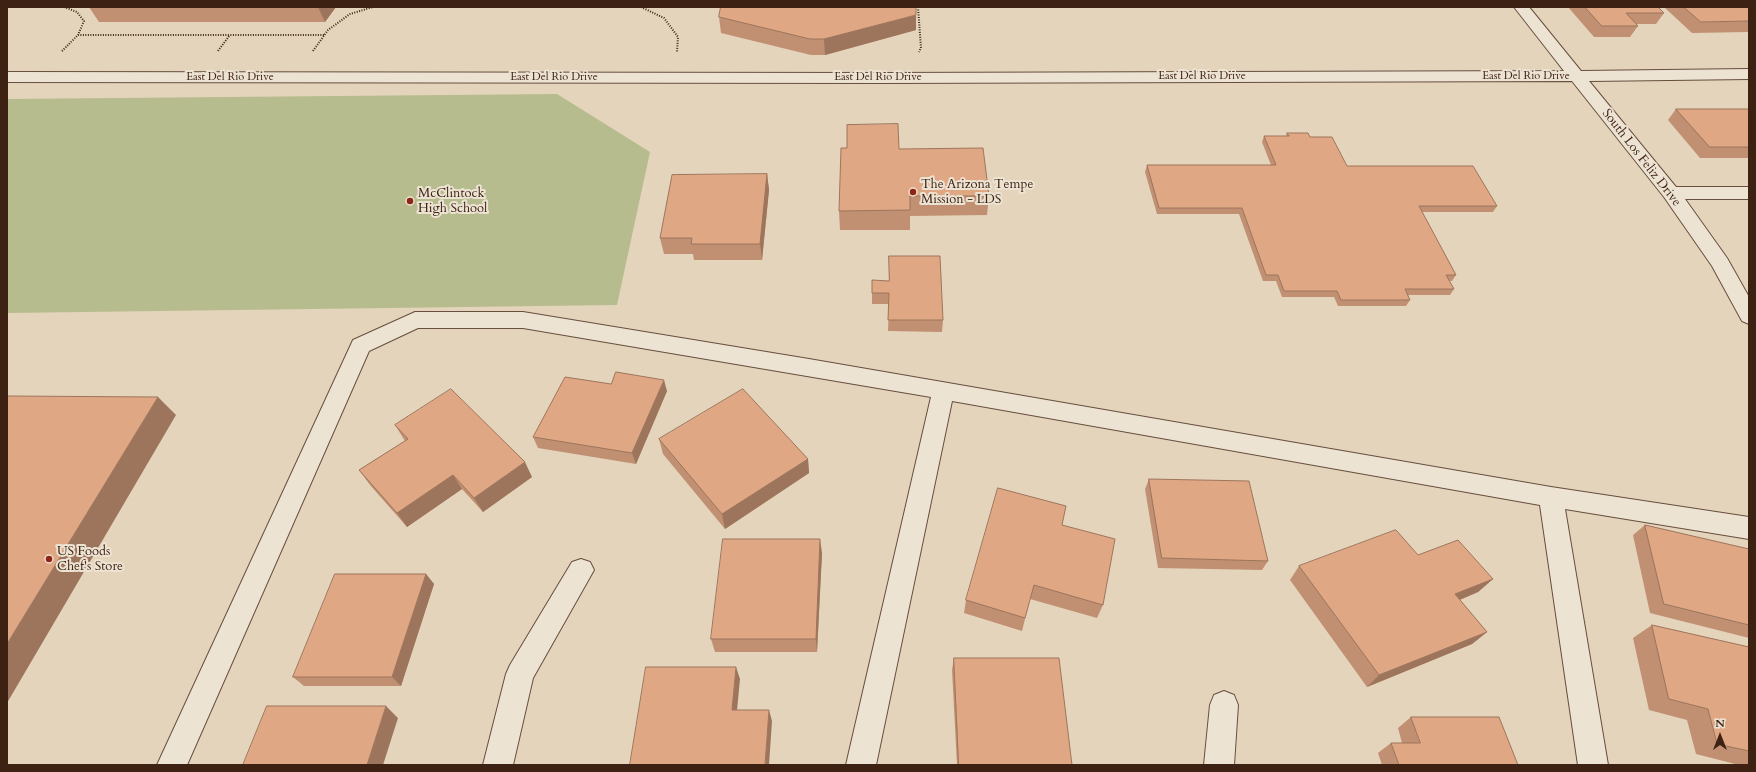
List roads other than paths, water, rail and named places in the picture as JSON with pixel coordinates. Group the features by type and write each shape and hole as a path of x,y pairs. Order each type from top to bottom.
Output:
{"street":[{"name":"South Los Feliz Drive","path":"1521,7 1671,194 1720,263 1749,316"},
{"name":"East Del Rio Drive","path":"7,77 883,78 1749,74"},
{"path":"1671,194 1749,193"},
{"path":"172,765 361,346 415,320 522,320 809,367 1551,496 1749,528"},
{"path":"861,765 943,391"},
{"path":"1551,496 1594,765"},
{"path":"498,765 520,674 581,570"},
{"path":"1219,765 1224,705"}],"place":[{"name":"The Arizona Tempe Mission - LDS","path":"913,192"},
{"name":"McClintock High School","path":"410,201"},
{"name":"US Foods Chef's Store","path":"49,559"}]}
